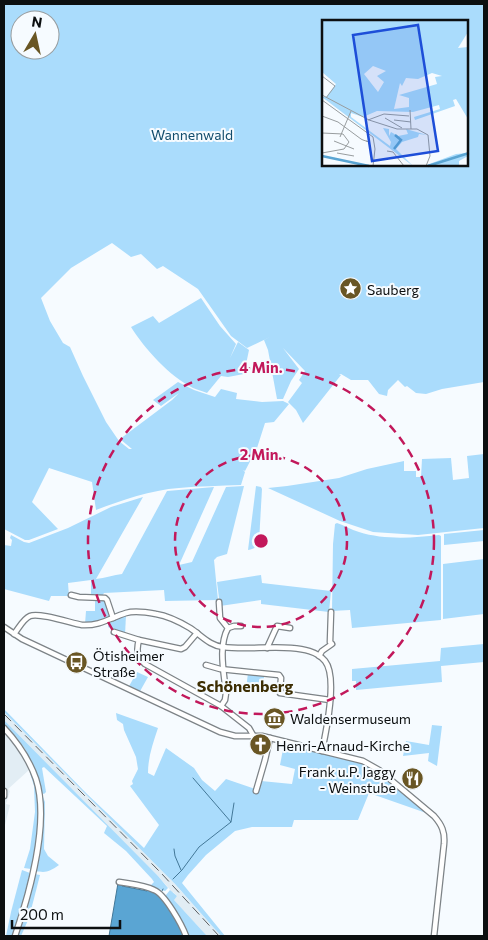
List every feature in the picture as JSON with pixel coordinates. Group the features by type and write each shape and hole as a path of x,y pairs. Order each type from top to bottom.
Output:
{"street":[{"path":"71,595 105,598 113,618"},
{"path":"219,602 220,618 228,628"},
{"path":"14,634 24,621 32,615 82,625 96,625 132,612 153,613 170,618 189,627 212,644 222,648 298,648 311,652 325,661 330,670 330,700 322,751"},
{"path":"319,656 322,651 332,644 330,642 331,612"},
{"path":"221,706 226,697 222,648 223,638 228,628 241,626"},
{"path":"267,648 277,626 290,628"},
{"path":"4,627 22,639 220,732 235,736 254,735 270,738 363,761 374,766 434,816 445,835 434,936"},
{"path":"114,632 180,650 197,633"},
{"path":"139,640 138,654 145,664 221,706 249,728 254,735"},
{"path":"206,665 224,669 279,675 281,678 280,693 330,700"},
{"path":"4,728 15,739 29,761 37,780 40,807 36,856 15,936"},
{"path":"256,791 270,738"},
{"path":"4,791 4,796"},
{"path":"119,882 159,892 177,918 185,934"}],"shaded area":[{"path":"4,712 171,880 221,936 207,936 173,899 177,896 4,720"},
{"path":"4,731 21,752 29,770 8,789 10,791 6,804 10,805 4,829"},
{"path":"118,883 122,884 122,886 147,891 147,889 154,892 170,909 184,936 109,936"}],"green space":[{"name":"Wannenwald","path":"4,4 484,4 484,382 442,389 426,394 416,393 407,386 405,387 398,380 388,390 387,396 379,394 368,380 351,380 341,374 339,374 341,375 303,423 296,410 288,402 302,383 299,380 305,371 283,348 299,369 283,399 277,399 268,350 264,340 270,337 247,348 231,336 198,289 163,266 157,269 141,254 131,257 112,243 71,268 41,298 50,321 63,343 70,347 106,422 119,441 129,449 132,449 120,439 172,400 179,393 161,406 153,400 178,382 215,397 221,389 237,393 236,399 262,402 283,401 289,404 274,422 265,423 257,448 245,471 243,470 245,472 241,485 168,489 126,499 96,510 92,482 49,468 32,502 58,529 25,540 4,529"},
{"path":"201,298 220,326 236,344 230,358 238,342 249,350 244,374 228,377 221,376 207,393 195,389 175,376 150,353 131,327 153,316 159,323"},
{"path":"484,454 484,528 418,535 373,532 340,521 268,488 339,478 367,469 404,461 404,471 416,471 416,477 421,477 422,459 451,458 453,480 469,478 467,456"},
{"path":"244,486 227,554 214,560 218,600 165,601 164,590 104,593 102,596 91,596 91,580 68,583 69,596 51,596 49,601 4,589 4,545 11,546 11,535 29,543 68,528 111,507 143,497 96,579 122,574 167,491 214,487 179,565 192,562 226,487"},
{"path":"256,486 262,489 259,542 255,548 248,550"},
{"path":"337,523 369,535 399,538 441,536 441,620 352,628 350,610 332,611 333,544 335,524"},
{"path":"484,530 484,541 444,545 444,534"},
{"path":"484,559 484,614 443,619 443,564"},
{"path":"261,575 262,583 331,591 329,612 261,604 261,600 220,606 217,582"},
{"path":"95,598 105,600 110,610 110,616 101,622 85,624 86,611 95,611"},
{"path":"126,615 125,635 108,627 109,623"},
{"path":"484,644 484,662 441,666 442,682 356,690 356,681 352,681 352,669 440,661 441,648"},
{"path":"137,672 148,677 139,693 128,688"},
{"path":"248,673 264,675 264,692 246,689"},
{"path":"4,709 87,794 144,848 159,825 130,786 133,784 132,781 138,769 136,757 123,724 117,720 116,713 158,728 148,767 148,773 154,776 166,748 194,768 202,780 215,791 226,779 258,790 261,781 292,784 295,769 280,765 284,744 368,764 429,814 369,793 358,820 294,820 292,827 252,827 235,831 206,855 182,883 225,936 221,936 175,884 4,712"},
{"path":"4,720 158,876 168,888 165,891 150,886 154,882 152,879 126,851 104,833 107,826 44,767 42,768 46,792 42,793 34,768 25,749 4,724"},
{"path":"432,725 442,726 437,766 428,761 429,753 403,756 406,741 429,745"},
{"path":"30,773 33,774 39,807 36,842 31,869 24,868 30,849 35,812 34,786"},
{"path":"43,797 45,802 44,849 48,856 59,865 50,871 42,872 35,871 42,825"},
{"path":"22,870 30,873 13,936 6,936 11,912"},
{"path":"34,874 40,875 29,918 21,936 17,936"},
{"path":"170,890 177,896 174,900 207,936 187,936 166,898"}],"waterway":[{"path":"173,879 199,847 231,822 193,778"},
{"path":"231,822 234,803"},
{"path":"174,849 181,870"}],"railway":[{"path":"4,714 162,874 219,936"}],"place":[{"name":"Sauberg","path":"351,289"},
{"name":"Ötisheimer Straße","path":"77,663"},
{"name":"Waldensermuseum","path":"274,718"},
{"name":"Henri-Arnaud-Kirche","path":"260,745"},
{"name":"Frank u.P. Jaggy - Weinstube","path":"412,779"}],"district":[{"name":"Schönenberg","path":"245,685"}]}
